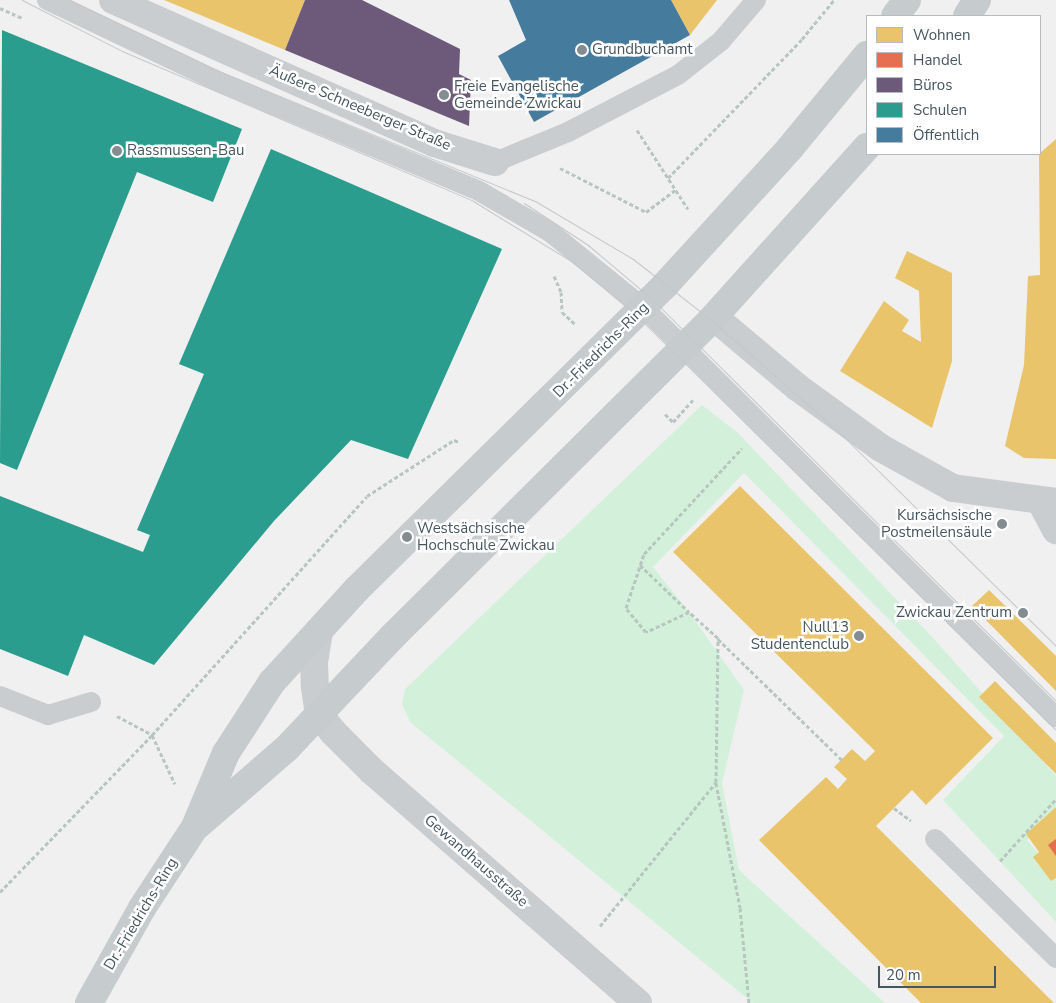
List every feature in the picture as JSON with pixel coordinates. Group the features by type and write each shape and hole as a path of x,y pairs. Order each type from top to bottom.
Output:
{"main road":[{"path":"896,15 907,0"},
{"path":"968,15 977,0"},
{"name":"Dr.-Friedrichs-Ring","path":"89,1003 142,908 196,827 226,753 272,682 357,589 491,460 644,308 784,155 866,56"},
{"name":"Dr.-Friedrichs-Ring","path":"196,827 247,785 714,317 827,195 866,149"}],"street":[{"name":"Äußere Schneeberger Straße","path":"114,0 434,143 495,162"},
{"path":"714,317 796,387 881,448 953,488 1048,502 1056,530"},
{"path":"319,631 314,662 319,714"},
{"name":"Gewandhausstraße","path":"319,714 372,771 638,1003"}],"lane":[{"name":"Äußere Schneeberger Straße","path":"47,0 215,80 493,198 550,232 644,308 1056,717"},
{"path":"495,162 568,132 678,75 721,41 756,0"},
{"path":"0,696 48,715 91,702"},
{"path":"935,839 1056,958"}],"path":[{"path":"668,178 802,39 834,0"},
{"path":"552,164 646,212 677,190 620,104"},
{"path":"689,612 646,632 626,608 644,554 764,426"},
{"path":"0,892 152,735 367,496 454,440 491,460"},
{"path":"640,565 718,638 842,761"},
{"path":"718,638 716,782 740,908 750,1003"},
{"path":"91,702 152,735 196,827"},
{"path":"579,951 716,782"},
{"path":"979,884 1056,799"}],"green space":[{"path":"702,405 738,433 935,640 1056,776 1056,806 1027,840 1056,874 1056,922 943,800 1004,736 744,473 653,567 689,612 744,690 722,783 739,870 885,1003 753,1003 410,722 402,704 405,689"}],"building: Wohnen":[{"path":"164,0 305,0 285,50"},
{"path":"671,0 717,0 690,35"},
{"path":"1056,139 1056,459 1024,458 1005,446 1024,365 1028,276 1040,275 1039,155 1041,155 1041,152"},
{"path":"907,251 952,273 952,361 932,428 840,371 884,301 909,320 902,331 921,342 919,291 895,278"},
{"path":"740,486 993,738 926,805 912,790 876,826 1054,1003 921,1003 759,840 826,777 838,789 847,779 834,767 852,749 865,761 875,751 673,552"},
{"path":"989,590 1056,656 1056,691 972,606"},
{"path":"995,681 1056,743 1056,774 979,697"},
{"path":"1056,807 1056,878 1051,881 1033,857 1039,852 1026,834"}],"building: Handel":[{"path":"1056,839 1056,856 1048,845"}],"building: Büros":[{"path":"305,0 362,0 460,49 459,74 471,80 469,126 285,50"}],"building: Schulen":[{"name":"Rassmussen-Bau","path":"2,30 242,129 213,202 137,172 17,470 0,463"},
{"path":"271,149 502,249 408,459 351,440 274,521 154,665 84,635 68,676 0,649 0,496 143,552 150,535 137,530 204,374 179,364"}],"building: Öffentlich":[{"path":"509,0 671,0 690,35 534,122 498,56 526,40"}],"tram line":[{"path":"22,0 122,51 473,201 574,263 636,315 1056,730"},
{"path":"70,0 219,71 535,201 633,259 711,320 838,431 1056,646"},
{"path":"524,203 588,245 652,299 1056,701"}],"place":[{"name":"Grundbuchamt","path":"582,50"},
{"name":"Freie Evangelische Gemeinde Zwickau","path":"444,95"},
{"name":"Rassmussen-Bau","path":"117,151"},
{"name":"Kursächsische Postmeilensäule","path":"1002,524"},
{"name":"Westsächsische Hochschule Zwickau","path":"407,537"},
{"name":"Zwickau Zentrum","path":"1023,613"},
{"name":"Null13 Studentenclub","path":"859,636"}]}
